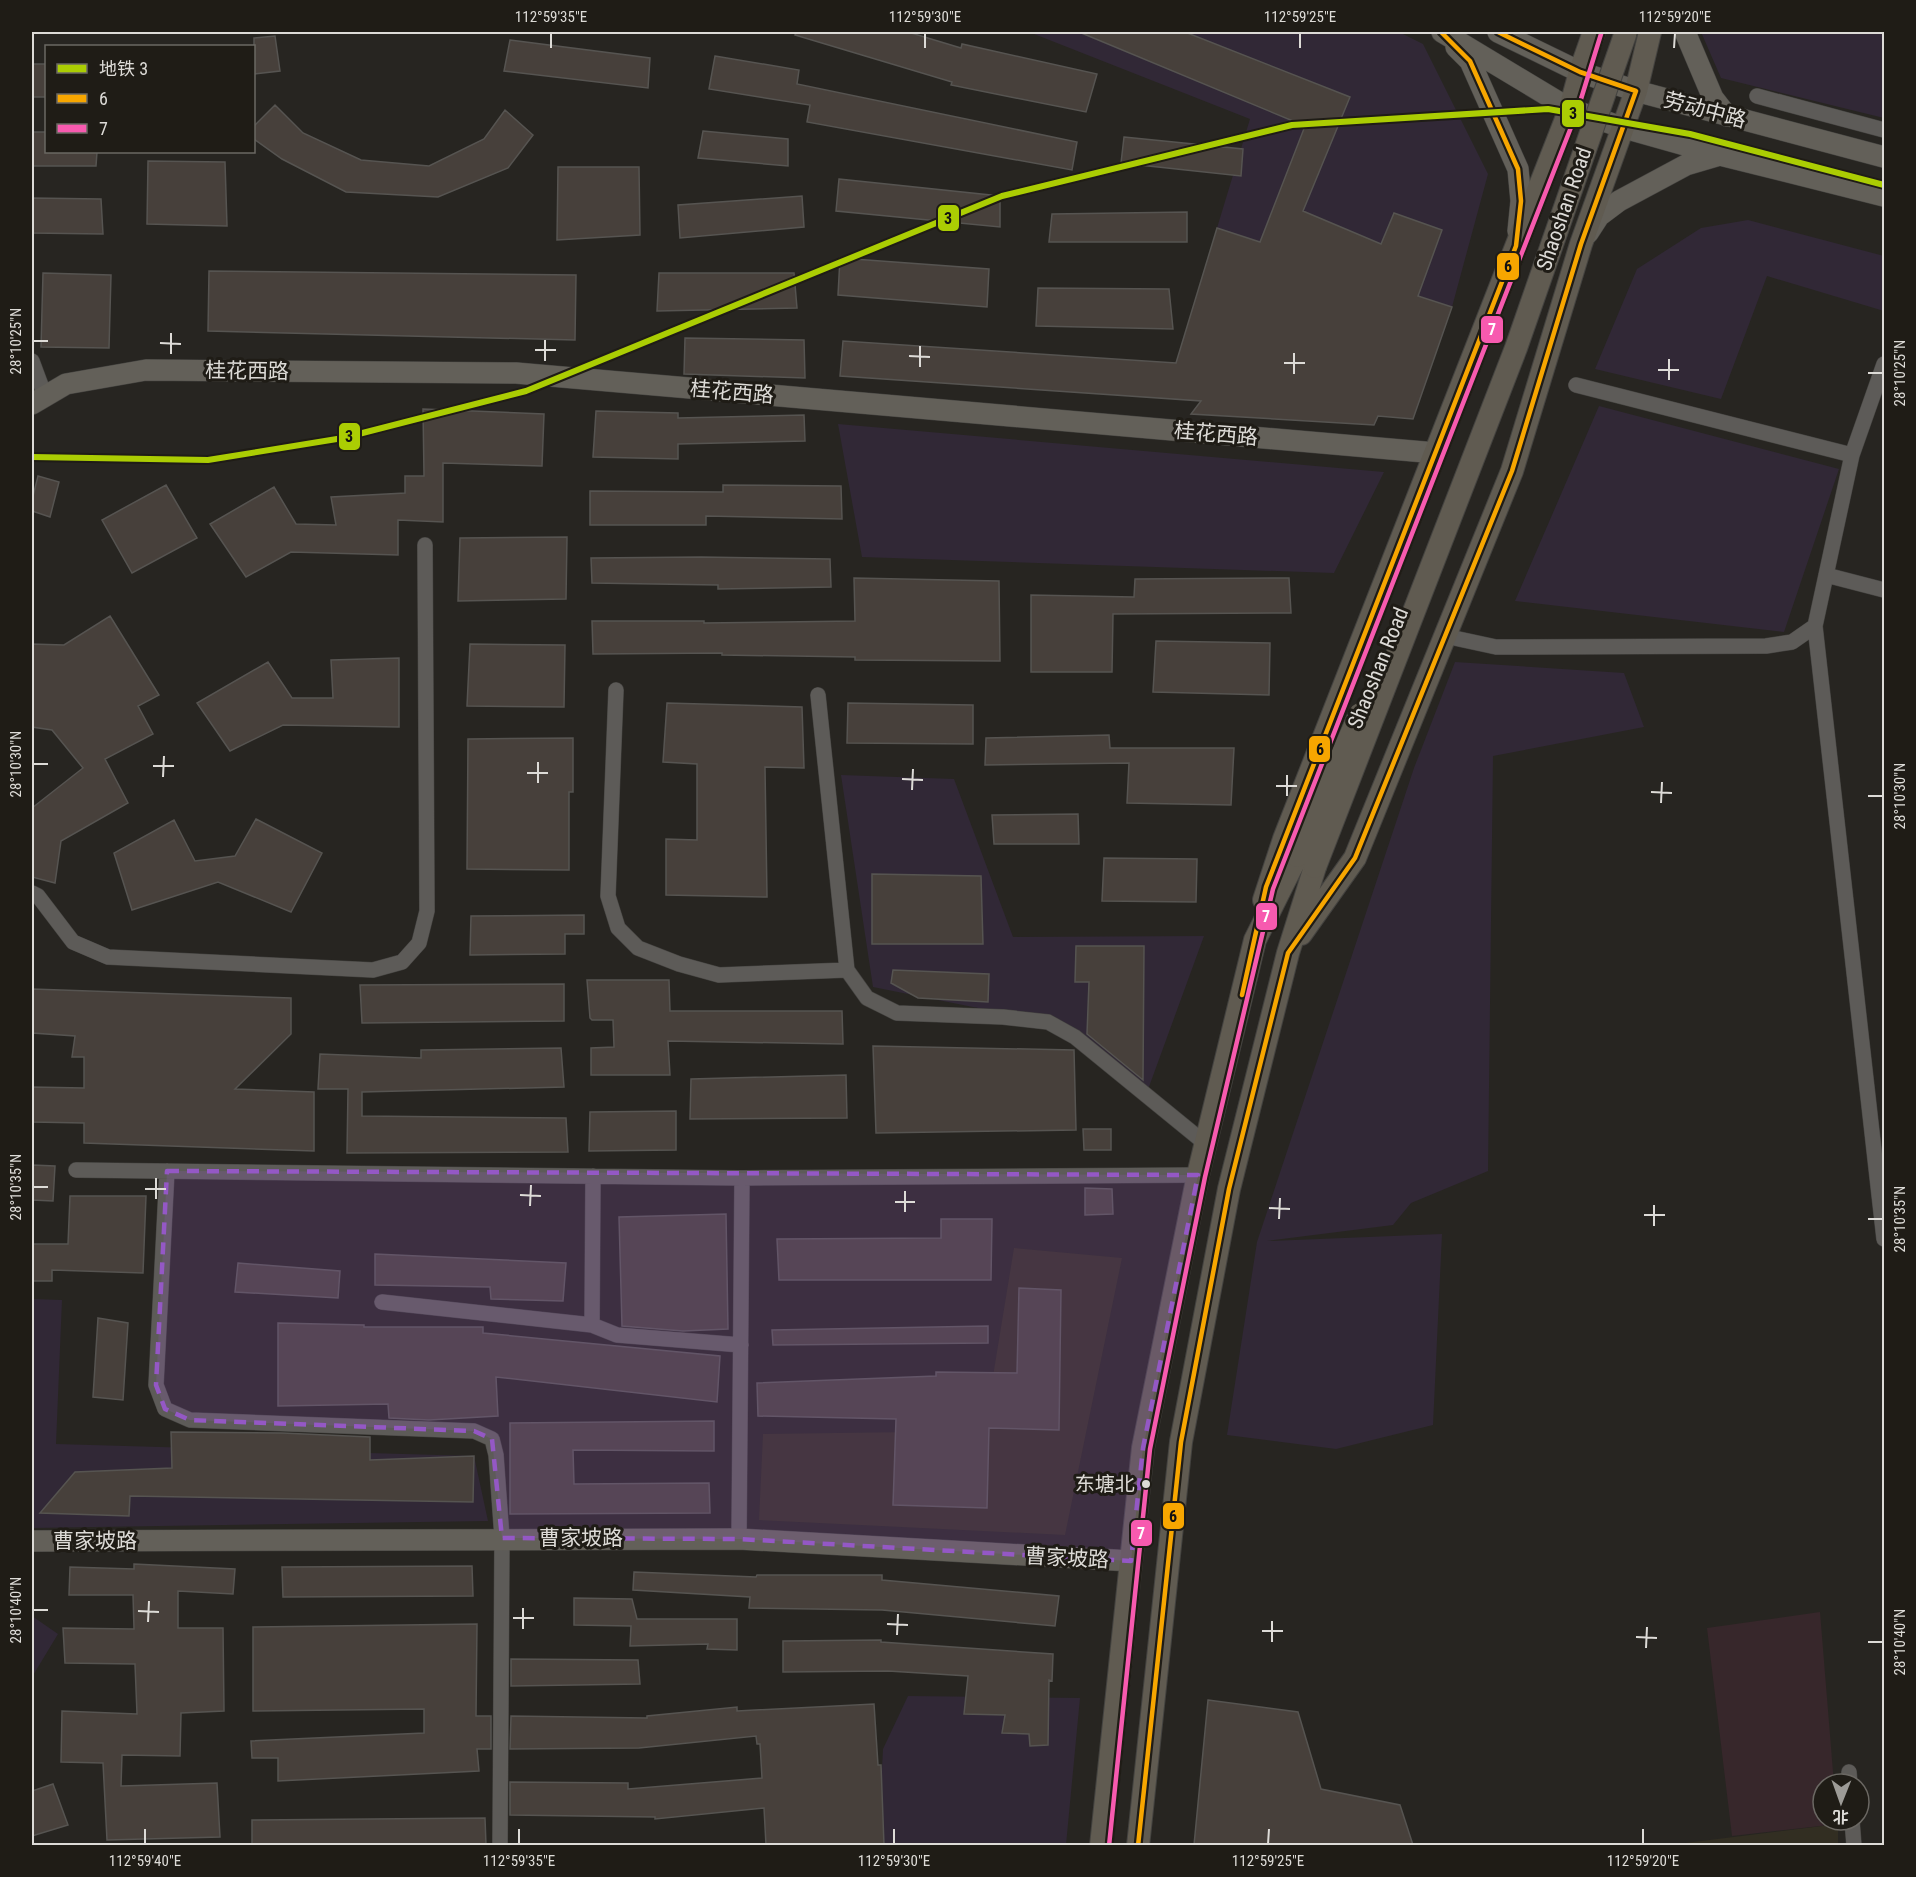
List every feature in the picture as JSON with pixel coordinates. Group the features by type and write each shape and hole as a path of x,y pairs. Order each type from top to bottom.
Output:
{"main road":[{"path":"1255,940 1266,887 1570,109 1594,32"},
{"name":"Shaoshan Road","path":"1138,1845 1181,1442 1229,1189 1288,953 1306,862 1503,343 1612,32"},
{"name":"Shaoshan Road","path":"1101,1845 1143,1448 1198,1174 1255,940 1306,862 1512,359 1626,32"},
{"path":"1288,953 1355,858 1512,471 1581,244 1636,91 1650,32"}],"street":[{"name":"劳动中路","path":"1442,32 1570,109 1624,128 1720,155 1884,196"},
{"path":"1442,32 1470,61 1518,169 1521,201 1516,246"},
{"name":"劳动中路","path":"1498,32 1580,72 1636,91 1884,157"},
{"path":"1685,32 1713,98 1727,116"},
{"path":"1757,96 1884,130"},
{"path":"1581,244 1599,216 1619,201 1686,165 1720,155"},
{"path":"32,362 38,400"},
{"path":"1884,364 1852,455 1815,626 1884,1239"},
{"name":"桂花西路","path":"38,400 66,384 146,370 516,373 1436,453"},
{"path":"1576,386 1852,455"},
{"path":"32,893 38,896 73,942 108,957 373,970 402,962 419,943 427,911 425,545"},
{"path":"1826,575 1884,590"},
{"path":"1445,636 1496,647 1766,646 1792,642 1815,626"},
{"path":"616,690 608,896 618,928 638,948 679,964 719,975 847,970"},
{"path":"818,696 847,970 867,998 897,1013 1003,1017 1048,1022 1075,1037 1206,1144"},
{"path":"76,1170 742,1178 1198,1174"},
{"path":"167,1171 156,1385 165,1408 190,1420 474,1431 492,1439 496,1455 502,1538 500,1845"},
{"path":"592,1325 593,1176"},
{"path":"739,1539 742,1178"},
{"path":"382,1302 592,1325 617,1335 741,1345"},
{"name":"曹家坡路","path":"32,1541 739,1539 1131,1562"}],"highlighted area":[{"path":"167,1171 1198,1175 1143,1448 1131,1561 739,1539 502,1538 492,1439 474,1431 190,1420 165,1409 156,1385"}],"shaded area":[{"path":"1029,32 1399,32 1423,44 1488,174 1452,307 1217,228 1250,119"},
{"path":"1701,32 1884,32 1884,118 1721,78"},
{"path":"1748,220 1884,256 1884,311 1767,276 1721,399 1595,369 1637,269 1701,228"},
{"path":"1599,406 1839,469 1784,632 1515,601"},
{"path":"838,424 1384,472 1334,573 862,557"},
{"path":"1455,662 1624,673 1644,727 1493,756 1488,1171 1411,1203 1393,1225 1267,1241 1442,1234 1433,1425 1336,1449 1227,1435 1257,1242 1414,768"},
{"path":"841,775 954,779 1013,937 1204,936 1146,1095 1048,1022 873,987"},
{"path":"1014,1248 1122,1258 1065,1535 759,1520 763,1434 984,1431"},
{"path":"32,1299 62,1300 56,1444 474,1456 488,1521 32,1528"},
{"path":"1820,1612 1833,1772 1811,1772 1811,1827 1732,1836 1707,1628"},
{"path":"32,1616 58,1634 32,1677"},
{"path":"908,1696 1080,1698 1066,1845 878,1846 883,1749"},
{"path":"1811,1827 1811,1832 1838,1832 1838,1845 1669,1845"}],"building":[{"path":"796,32 908,32 961,48 962,44 1097,74 1086,112 951,85 952,82 795,35"},
{"path":"1079,32 1185,32 1350,97 1303,211 1381,244 1394,213 1442,230 1418,296 1452,307 1413,419 1378,416 1374,425 1191,414 1201,401 840,376 843,341 1176,363 1217,228 1260,242 1305,126"},
{"path":"275,36 280,71 255,74 254,38"},
{"path":"510,40 650,58 648,88 504,71"},
{"path":"715,56 799,70 797,84 1077,142 1072,170 807,122 810,105 709,89"},
{"path":"32,64 45,64 45,97 32,97"},
{"path":"275,105 303,133 361,160 429,166 484,139 505,110 533,135 508,168 438,197 346,192 282,159 255,140 255,125"},
{"path":"703,131 788,139 788,166 698,158"},
{"path":"32,132 45,132 45,153 97,153 96,166 32,166"},
{"path":"1124,137 1243,149 1241,176 1121,163"},
{"path":"148,161 225,162 227,226 147,224"},
{"path":"558,167 639,167 640,235 557,240"},
{"path":"839,179 1000,196 1000,227 836,211"},
{"path":"802,196 804,227 680,238 678,205"},
{"path":"32,198 101,199 103,234 32,233"},
{"path":"1187,212 1187,242 1049,242 1052,214"},
{"path":"840,258 989,269 987,307 838,295"},
{"path":"209,271 576,275 575,340 208,331"},
{"path":"43,273 111,275 109,348 41,347"},
{"path":"659,273 794,273 797,308 657,311"},
{"path":"1038,288 1169,289 1173,329 1036,326"},
{"path":"685,338 804,340 805,378 684,374"},
{"path":"423,409 544,414 542,466 443,463 443,522 398,520 398,555 291,552 246,577 210,524 274,487 296,524 336,525 331,497 405,493 405,476 424,476"},
{"path":"596,411 678,413 678,418 804,415 805,441 678,444 678,459 593,457"},
{"path":"38,476 59,482 50,517 32,511 32,500"},
{"path":"166,485 197,538 132,573 102,520"},
{"path":"723,485 841,486 842,519 706,516 706,525 590,525 590,491 723,492"},
{"path":"567,537 566,599 458,601 460,538"},
{"path":"591,558 830,559 831,587 718,589 718,585 592,583"},
{"path":"854,578 999,581 1000,661 855,660 855,657 722,655 722,653 593,654 592,621 704,621 704,623 855,621"},
{"path":"1289,578 1291,613 1113,614 1112,672 1031,672 1031,595 1134,597 1135,579"},
{"path":"110,616 159,695 138,706 153,734 105,759 128,803 61,841 55,883 32,877 32,808 83,768 52,730 32,727 32,644 64,645"},
{"path":"1156,641 1270,643 1269,695 1153,692"},
{"path":"470,644 565,645 564,707 467,706"},
{"path":"399,658 399,727 283,725 230,751 197,703 268,662 292,698 333,698 331,660"},
{"path":"667,703 802,707 804,768 765,767 767,897 666,895 666,839 697,840 697,764 663,762"},
{"path":"848,703 973,705 973,744 847,743"},
{"path":"1109,735 1110,748 1234,748 1231,805 1127,803 1129,763 985,765 986,738"},
{"path":"573,738 573,792 569,792 569,870 467,869 468,739"},
{"path":"1078,814 1079,844 994,844 992,815"},
{"path":"256,819 322,853 291,912 218,882 132,910 114,853 174,820 195,861 235,856"},
{"path":"1104,858 1197,859 1196,902 1102,901"},
{"path":"872,874 981,876 983,944 872,944"},
{"path":"584,915 584,934 565,934 565,954 470,955 471,916"},
{"path":"1076,946 1144,946 1143,1080 1087,1034 1089,982 1075,982"},
{"path":"893,970 989,974 988,1002 918,998 891,983"},
{"path":"587,980 669,980 670,1011 842,1011 843,1044 668,1041 670,1075 591,1075 591,1048 614,1047 613,1020 592,1020 590,1018"},
{"path":"564,984 564,1021 362,1023 360,985"},
{"path":"32,989 291,998 291,1034 235,1089 314,1092 314,1151 84,1143 84,1123 32,1122 32,1087 84,1088 84,1057 72,1057 75,1036 32,1033"},
{"path":"873,1046 1074,1050 1076,1130 876,1133"},
{"path":"561,1048 564,1087 362,1092 362,1116 566,1118 568,1152 347,1153 348,1089 318,1089 320,1054 421,1058 421,1050"},
{"path":"846,1075 847,1118 690,1119 691,1079"},
{"path":"676,1111 676,1150 589,1151 590,1112"},
{"path":"1083,1129 1111,1129 1111,1150 1084,1150"},
{"path":"32,1165 55,1166 53,1201 32,1200"},
{"path":"1085,1188 1112,1189 1113,1214 1085,1215"},
{"path":"70,1196 146,1196 143,1273 52,1270 52,1281 32,1281 32,1244 68,1244"},
{"path":"726,1214 728,1329 683,1331 622,1326 619,1217"},
{"path":"941,1219 992,1219 991,1280 779,1280 777,1239 941,1238"},
{"path":"375,1254 566,1263 563,1301 491,1299 490,1287 375,1285"},
{"path":"238,1263 340,1271 338,1298 235,1292"},
{"path":"1019,1288 1061,1290 1059,1430 989,1428 987,1508 893,1505 896,1419 758,1416 757,1383 936,1376 936,1372 1017,1373"},
{"path":"98,1318 128,1323 123,1400 93,1397"},
{"path":"278,1323 364,1325 364,1327 483,1327 483,1333 720,1356 717,1402 496,1377 498,1416 429,1420 389,1418 388,1404 278,1406"},
{"path":"988,1326 988,1343 773,1345 772,1330"},
{"path":"714,1421 714,1451 573,1450 574,1484 709,1483 710,1513 510,1514 510,1423"},
{"path":"171,1432 370,1437 370,1460 474,1456 473,1502 130,1496 129,1516 40,1513 75,1472 172,1468"},
{"path":"134,1564 235,1569 233,1594 178,1591 178,1628 223,1628 224,1711 181,1713 180,1756 122,1755 121,1786 217,1783 220,1837 107,1840 103,1763 61,1762 62,1711 137,1714 135,1664 65,1663 63,1628 134,1629 133,1595 69,1595 70,1567 134,1569"},
{"path":"472,1566 473,1596 283,1597 282,1567"},
{"path":"634,1572 756,1577 757,1575 882,1575 882,1580 1059,1596 1055,1626 882,1610 749,1608 750,1597 633,1590"},
{"path":"574,1598 632,1599 637,1619 737,1619 737,1650 707,1649 708,1644 630,1646 631,1626 574,1625"},
{"path":"477,1624 476,1716 491,1716 491,1749 477,1749 479,1771 278,1781 278,1758 252,1758 251,1741 424,1733 424,1709 253,1711 253,1627"},
{"path":"881,1640 881,1642 1053,1654 1052,1681 1049,1680 1048,1745 1030,1746 1029,1734 1002,1733 1005,1715 964,1714 968,1676 888,1671 783,1672 783,1641"},
{"path":"511,1659 638,1660 640,1684 511,1686"},
{"path":"1208,1700 1298,1712 1321,1789 1400,1805 1413,1845 1194,1845"},
{"path":"874,1704 878,1765 881,1765 884,1845 766,1845 764,1808 655,1819 655,1817 510,1815 510,1782 628,1783 628,1789 762,1778 760,1744 757,1744 756,1736 639,1748 510,1749 511,1716 647,1718 647,1716 737,1707 737,1711"},
{"path":"53,1784 68,1825 32,1836 32,1791"},
{"path":"485,1818 486,1845 252,1845 252,1820"}],"metro line":[{"name":"3","path":"32,457 208,460 343,438 526,391 1002,196 1292,125 1548,109 1690,134 1884,185"}],"transit line":[{"name":"6","path":"1242,995 1266,887 1516,246 1521,201 1518,169 1470,61 1441,32"},
{"name":"6","path":"1138,1846 1181,1442 1229,1189 1288,953 1355,858 1512,471 1581,244 1636,91 1580,72 1498,32"},
{"name":"7","path":"1109,1846 1150,1449 1205,1177 1273,889 1577,112 1601,34"}],"place":[{"name":"东塘北","path":"1146,1484"}]}
